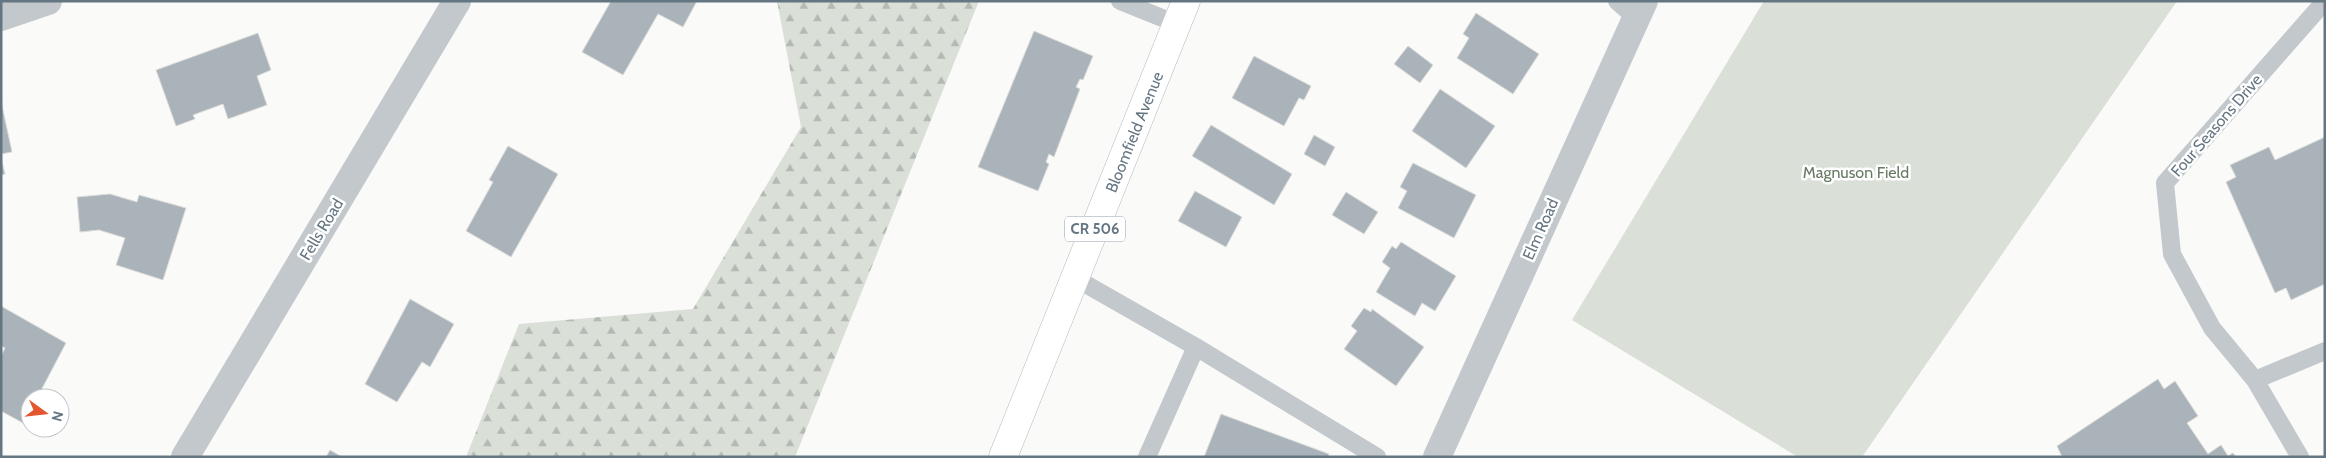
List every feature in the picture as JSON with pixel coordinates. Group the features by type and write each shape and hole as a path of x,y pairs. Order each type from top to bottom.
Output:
{"main road":[{"name":"Bloomfield Avenue","path":"1003,457 1181,12"}],"street":[{"path":"1,17 48,1"},
{"name":"Fells Road","path":"185,457 457,1"},
{"name":"Elm Road","path":"1437,457 1632,7"}],"lane":[{"path":"1120,1 1181,12"},
{"name":"Four Seasons Drive","path":"2300,457 2254,380 2212,328 2172,254 2166,183 2325,1"},
{"path":"1075,278 1196,347 1377,457"},
{"path":"1147,457 1196,347"},
{"path":"2254,380 2325,351"}],"green space":[{"path":"777,1 979,1 795,457 466,457 519,324 693,309 801,127"},
{"name":"Magnuson Field","path":"1764,1 2177,1 1862,457 1798,457 1572,320"}],"building":[{"path":"611,1 697,1 683,27 658,14 623,75 582,52"},
{"path":"1476,13 1539,54 1513,94 1457,58 1469,38 1463,34"},
{"path":"1034,31 1093,56 1083,80 1080,79 1076,87 1080,89 1054,157 1049,154 1046,162 1049,164 1038,191 978,167"},
{"path":"258,33 271,70 257,76 267,105 228,119 223,104 193,115 195,119 176,126 156,70"},
{"path":"1408,46 1433,65 1420,83 1394,64"},
{"path":"1254,56 1311,86 1304,100 1299,98 1284,126 1232,98"},
{"path":"1440,89 1495,126 1466,168 1412,131"},
{"path":"1,101 12,152 1,154"},
{"path":"1211,125 1292,174 1274,205 1192,156"},
{"path":"1314,135 1335,147 1325,166 1304,154"},
{"path":"2325,137 2325,284 2291,300 2286,288 2275,293 2226,182 2236,177 2230,165 2269,147 2275,160"},
{"path":"508,146 558,174 511,257 466,231 493,182 489,180"},
{"path":"1,158 5,174 1,175"},
{"path":"1413,163 1476,195 1454,238 1398,208 1407,191 1400,187"},
{"path":"1195,191 1242,217 1226,247 1178,221"},
{"path":"1346,192 1378,212 1364,234 1332,215"},
{"path":"110,194 137,202 139,195 186,208 163,280 116,265 125,238 99,230 80,232 77,197"},
{"path":"1401,242 1456,276 1435,311 1422,303 1415,316 1376,292 1390,268 1382,262 1392,246 1396,249"},
{"path":"410,299 454,324 430,367 422,362 397,402 365,384"},
{"path":"1,306 66,343 42,388 20,388 20,421 1,411 1,356 5,348 1,346"},
{"path":"1364,308 1371,312 1372,309 1424,347 1396,386 1344,349 1357,331 1351,326"},
{"path":"2158,379 2164,389 2175,381 2198,416 2187,423 2208,454 2221,445 2228,456 2233,453 2236,457 2062,457 2057,446"},
{"path":"1221,414 1329,454 1328,457 1204,457"},
{"path":"330,450 342,457 326,457"}]}
